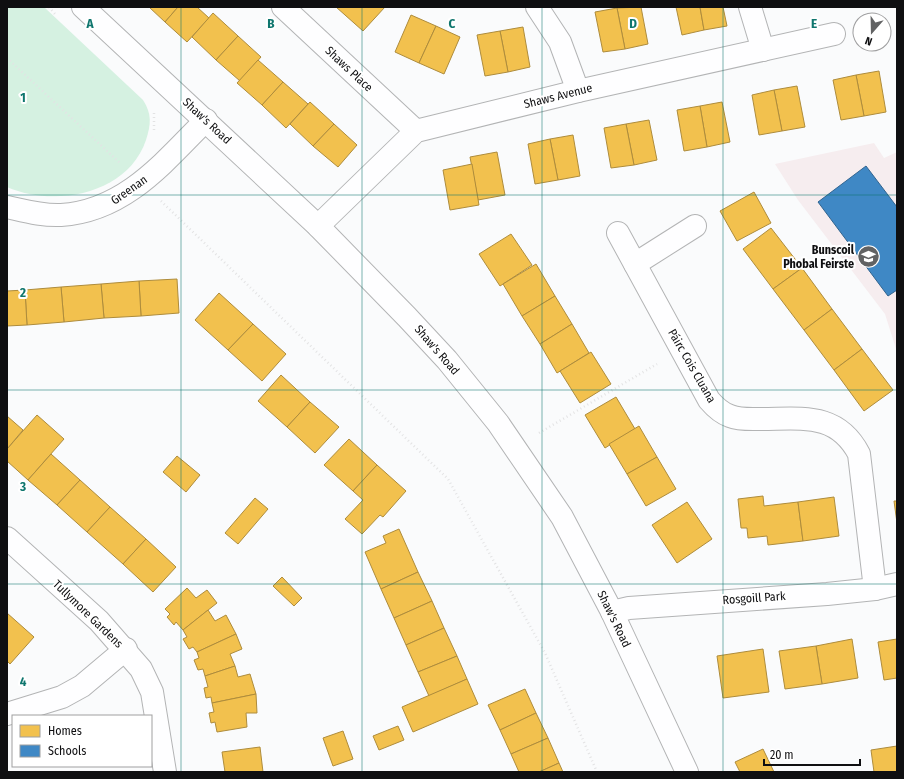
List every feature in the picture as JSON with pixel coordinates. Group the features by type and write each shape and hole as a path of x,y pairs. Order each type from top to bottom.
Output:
{"street":[{"name":"Shaw's Road","path":"83,7 318,226 408,317 447,360 514,447 562,517 612,612 687,772"},
{"name":"Shaws Place","path":"283,7 416,131"},
{"path":"537,7 560,42 578,91"},
{"path":"750,7 763,50"},
{"name":"Shaws Avenue","path":"416,131 578,91 834,34"},
{"name":"Greenan","path":"7,207 33,213 61,215 84,212 109,204 130,191 160,166 206,120"},
{"path":"318,226 416,131"},
{"path":"635,264 695,226"},
{"name":"Páirc Cois Cluana","path":"618,233 709,400 719,411 731,417 743,419 808,419 827,422 843,432 852,441 859,454 876,589"},
{"name":"Tullymore Gardens","path":"7,538 99,621 126,649 141,669 152,692 164,772"},
{"name":"Rosgoill Park","path":"612,612 630,608 828,594 876,589 897,584"},
{"path":"7,714 62,697 82,686 126,649"}],"path":[{"path":"49,7 60,18"},
{"path":"7,58 124,167"},
{"path":"152,109 155,116 154,134"},
{"path":"156,196 448,479 545,653 598,772"},
{"path":"514,447 659,362 683,352"}],"shaded area":[{"name":"Bunscoil Phobal Feirste","path":"874,143 884,158 897,152 897,352 885,314 798,200 775,164"}],"green space":[{"path":"7,7 44,7 143,100 146,105 150,119 146,140 137,158 123,173 107,184 88,192 67,196 46,196 26,193 7,187"}],"building: Homes":[{"path":"149,7 178,7 165,22"},
{"path":"178,7 197,7 209,18 187,42 165,22"},
{"path":"336,7 385,7 363,31"},
{"path":"641,7 648,44 625,49 617,8"},
{"path":"676,7 700,7 704,30 682,35"},
{"path":"700,7 723,7 727,26 704,30"},
{"path":"617,8 625,49 603,52 595,12"},
{"path":"213,13 238,36 216,60 192,37"},
{"path":"411,15 436,26 419,63 395,52"},
{"path":"436,26 460,37 444,74 419,63"},
{"path":"523,27 530,67 508,72 500,31"},
{"path":"500,31 508,72 485,76 477,35"},
{"path":"238,36 261,57 240,81 216,60"},
{"path":"258,60 283,82 262,105 237,83"},
{"path":"879,71 886,112 864,116 856,75"},
{"path":"856,75 864,116 841,120 833,80"},
{"path":"283,82 308,104 286,128 262,105"},
{"path":"797,86 805,127 782,131 774,90"},
{"path":"774,90 782,131 759,135 752,95"},
{"path":"310,102 334,124 313,146 290,124"},
{"path":"722,102 730,142 707,147 700,106"},
{"path":"700,106 707,147 684,151 677,110"},
{"path":"649,120 657,160 634,165 626,124"},
{"path":"334,124 357,145 338,167 313,146"},
{"path":"626,124 634,165 611,168 604,128"},
{"path":"573,135 580,176 558,180 550,139"},
{"path":"550,139 558,180 535,184 528,144"},
{"path":"497,152 505,195 478,200 470,157"},
{"path":"472,164 479,205 450,210 443,170"},
{"path":"754,192 771,223 737,241 720,211"},
{"path":"771,228 802,268 773,289 743,249"},
{"path":"511,234 532,265 500,286 479,254"},
{"path":"536,264 555,296 522,316 503,284"},
{"path":"802,268 832,309 804,330 773,289"},
{"path":"177,279 179,313 141,316 139,281"},
{"path":"139,281 141,316 104,318 101,284"},
{"path":"101,284 104,318 64,322 61,287"},
{"path":"61,287 64,322 27,325 25,290"},
{"path":"25,290 27,325 7,326 7,291"},
{"path":"219,293 253,324 228,350 195,320"},
{"path":"555,296 572,324 540,344 522,316"},
{"path":"832,309 862,349 834,370 804,330"},
{"path":"253,324 286,354 262,381 228,350"},
{"path":"572,324 589,353 557,373 540,344"},
{"path":"862,349 893,390 864,411 834,370"},
{"path":"591,352 611,384 580,403 560,371"},
{"path":"281,375 310,402 287,427 258,401"},
{"path":"616,397 635,429 605,448 585,415"},
{"path":"310,402 339,427 315,453 287,427"},
{"path":"37,415 64,439 28,480 7,461 7,449"},
{"path":"7,416 23,430 7,449"},
{"path":"639,426 657,457 627,474 609,444"},
{"path":"349,439 377,465 353,491 324,465"},
{"path":"51,454 80,480 57,505 28,480"},
{"path":"177,456 200,475 186,492 163,472"},
{"path":"657,457 676,489 646,506 627,474"},
{"path":"377,465 406,491 383,517 380,515 362,534 345,519 363,500 353,491"},
{"path":"80,480 110,507 87,532 57,505"},
{"path":"763,496 764,506 798,502 803,541 768,545 767,536 748,538 747,528 741,528 738,499"},
{"path":"834,497 839,536 803,541 798,502"},
{"path":"255,498 268,509 238,544 225,533"},
{"path":"894,501 897,501 897,523"},
{"path":"687,502 712,539 677,563 652,525"},
{"path":"110,507 146,539 123,564 87,532"},
{"path":"399,529 418,572 381,589 365,552 386,543 383,536"},
{"path":"146,539 176,567 153,592 123,564"},
{"path":"418,572 432,601 394,618 381,589"},
{"path":"282,577 302,598 294,606 273,586"},
{"path":"187,588 196,598 207,590 217,603 183,630 176,622 174,625 167,617 170,614 165,609"},
{"path":"432,601 444,628 406,645 394,618"},
{"path":"208,610 215,621 226,615 236,634 197,652 193,647 189,649 183,639 187,637 183,630"},
{"path":"7,613 34,637 10,664 7,661"},
{"path":"444,628 457,656 418,672 406,645"},
{"path":"236,634 242,649 230,654 235,666 205,676 203,669 198,670 194,660 199,658 197,652"},
{"path":"852,639 858,678 822,684 816,646"},
{"path":"897,639 897,678 884,680 878,642"},
{"path":"816,646 822,684 785,689 779,651"},
{"path":"763,649 769,692 723,698 717,656"},
{"path":"457,656 467,679 429,696 418,672"},
{"path":"235,666 238,677 250,674 256,694 212,703 211,697 206,698 204,688 208,687 205,676"},
{"path":"467,679 478,704 413,732 402,707"},
{"path":"525,689 536,713 500,730 488,705"},
{"path":"256,694 257,713 246,713 247,727 217,732 215,722 211,723 209,713 214,712 212,703"},
{"path":"536,713 548,738 511,754 500,730"},
{"path":"398,726 404,740 379,750 373,736"},
{"path":"343,731 353,759 333,766 323,738"},
{"path":"548,738 559,763 539,772 519,772 511,754"},
{"path":"897,746 897,772 874,772 871,750"},
{"path":"260,747 263,772 225,772 222,752"},
{"path":"763,749 774,772 740,772 735,762"},
{"path":"559,763 563,772 539,772"}],"building: Schools":[{"path":"866,166 897,207 897,290 888,296 818,202"}],"place":[{"name":"Bunscoil Phobal Feirste","path":"869,257"}]}
